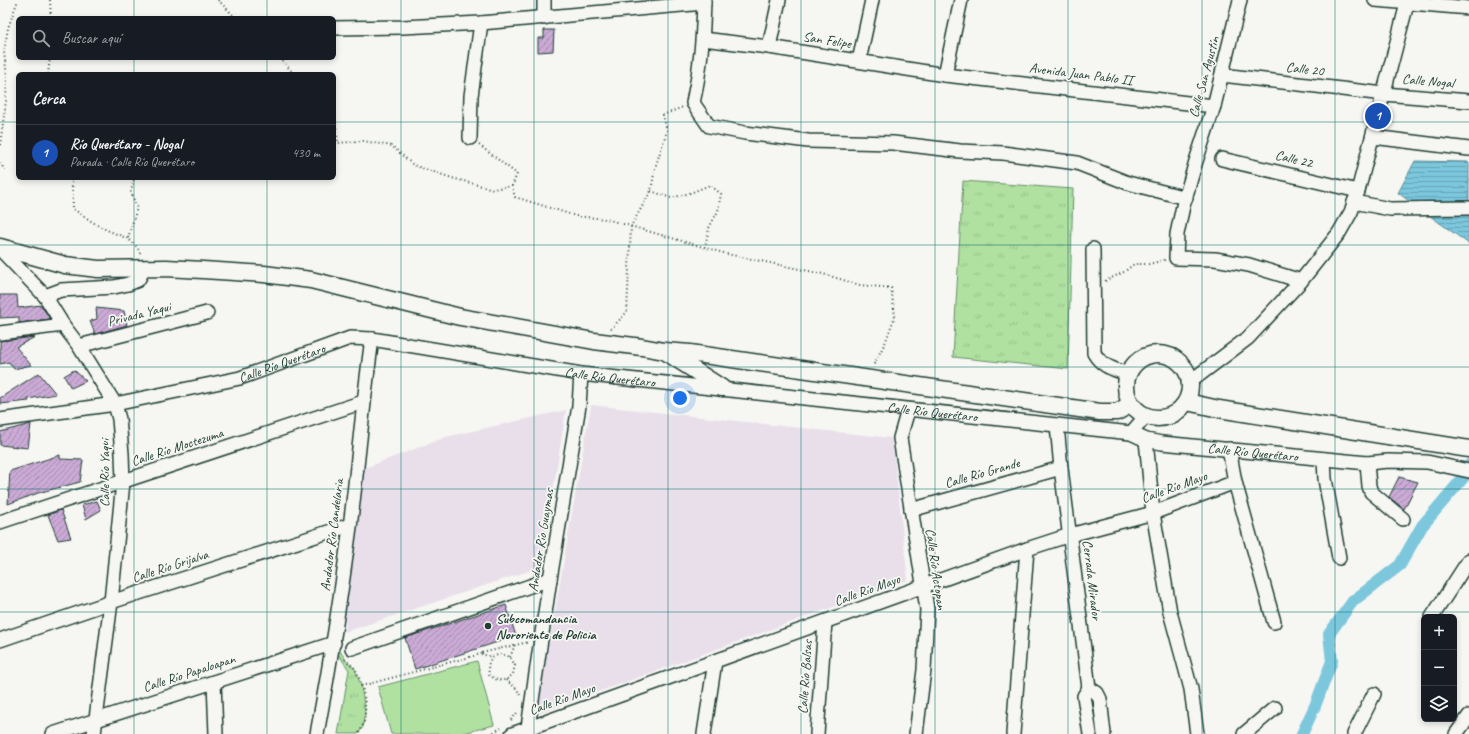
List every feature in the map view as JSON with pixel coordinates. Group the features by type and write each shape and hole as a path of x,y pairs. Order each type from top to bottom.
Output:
{"main road":[{"name":"Calle Río Querétaro","path":"0,248 65,265 98,269 166,268 264,274 311,280 460,317 594,341 664,351 690,353 1100,412 1117,412 1131,404"},
{"path":"664,351 722,388"},
{"path":"1157,353 1166,354 1175,358 1188,372 1191,381 1187,402 1181,409 1164,417 1155,418 1146,416 1137,411 1126,395 1125,384 1127,374 1139,359 1147,355 1157,353"},
{"path":"1187,402 1219,409 1469,449"}],"street":[{"path":"544,0 544,18"},
{"path":"769,47 779,0"},
{"path":"859,61 872,0"},
{"path":"945,75 961,0"},
{"name":"Calle San Agustín","path":"1176,258 1177,234 1196,161 1214,106 1240,0"},
{"path":"1375,0 1407,1 1469,8"},
{"path":"336,28 403,27 481,23 544,18 704,1 703,39 699,75 693,103 709,126 745,133 808,141 899,144 960,151 1003,153 1077,163 1128,183 1186,198"},
{"path":"1191,381 1248,338 1301,281 1340,233 1351,212 1356,197 1373,137 1407,1"},
{"path":"470,138 472,96 481,23"},
{"name":"San Felipe","path":"703,39 769,47 945,75"},
{"name":"Avenida Juan Pablo II","path":"945,75 1214,106"},
{"name":"Calle 20","path":"1222,75 1384,94"},
{"name":"Calle Nogal","path":"1384,94 1469,101"},
{"path":"1373,137 1469,149"},
{"name":"Calle 22","path":"1222,159 1356,197 1390,209 1469,208"},
{"name":"Calle Río Yaqui","path":"0,248 45,296 63,325 79,346 115,404 119,425 123,482 111,602 94,734"},
{"path":"1093,249 1094,353 1099,361 1109,367 1127,374"},
{"path":"1176,258 1215,259 1249,264 1301,281"},
{"path":"45,296 61,290 114,287 128,284 138,280 144,269"},
{"name":"Privada Yaqui","path":"79,346 207,314"},
{"path":"0,333 63,325"},
{"name":"Calle Río Querétaro","path":"0,420 115,404 240,378 350,338 372,339 581,374 1131,433 1146,440 1324,459 1367,463 1388,461 1426,462 1469,471"},
{"name":"Andador Río Candelaria","path":"317,734 334,643 350,526 363,402 372,339"},
{"name":"Andador Río Guaymas","path":"527,731 550,579 579,406 581,374"},
{"name":"Calle Río Moctezuma","path":"0,522 363,402"},
{"name":"Calle Río Actopan","path":"908,410 900,438 927,609 924,670 916,734"},
{"path":"1131,433 1146,416"},
{"name":"Cerrada Mirador","path":"1057,425 1061,468 1089,688"},
{"path":"1146,440 1152,513 1170,612 1191,688 1197,734"},
{"path":"1229,449 1235,482 1274,622"},
{"path":"1324,459 1325,479 1340,558"},
{"path":"1367,463 1369,486 1372,492 1403,519"},
{"name":"Calle Río Grande","path":"911,510 1061,468"},
{"name":"Calle Río Mayo","path":"511,728 527,731 715,661 1027,549 1070,535 1152,513 1235,482"},
{"name":"Calle Río Grijalva","path":"0,640 111,602 350,526"},
{"path":"1013,734 1027,549"},
{"path":"1434,614 1469,560"},
{"path":"352,648 550,579"},
{"name":"Calle Río Balsas","path":"817,734 825,622"},
{"name":"Calle Río Papaloapan","path":"53,734 334,643"},
{"path":"704,734 715,661"},
{"path":"214,682 216,734"},
{"path":"1090,734 1084,696 1089,688 1097,693 1100,699 1104,734"},
{"path":"1354,734 1374,694"},
{"path":"1244,734 1275,708"},
{"path":"1456,734 1469,716"}],"path":[{"path":"0,145 6,101 7,76 4,52 8,28 18,0"},
{"path":"50,0 51,16"},
{"path":"218,0 234,16"},
{"path":"48,72 50,60"},
{"path":"282,60 292,72"},
{"path":"594,341 615,326 627,312 631,226 651,191 655,168 667,131 663,115 693,103"},
{"path":"336,126 338,143 363,141 392,146 413,165 452,178 493,189 512,186"},
{"path":"470,138 517,174 512,186 515,197 576,216 606,219 727,254 823,274 860,284 891,288 895,316 885,343 867,378"},
{"path":"0,163 5,170"},
{"path":"72,180 73,208 104,229 128,238 139,249 144,269"},
{"path":"128,238 138,208 131,192 134,180"},
{"path":"651,191 671,198 690,193 710,185 721,194 718,212 709,228 704,247"},
{"path":"1093,287 1124,272 1134,264 1149,264 1176,258"},
{"path":"361,686 527,642 540,645"},
{"path":"334,643 346,661 355,668 361,686 365,710 363,727 358,734"},
{"path":"510,657 515,645"},
{"path":"481,654 492,657 501,654 510,657 515,665 513,674 506,680"},
{"path":"492,657 488,665 489,674 497,680 506,680 517,688 521,699"},
{"path":"511,728 519,710"}],"shaded area":[{"path":"591,405 892,438 908,580 537,714"},
{"path":"566,410 541,567 345,632 352,526 362,469 446,437"}],"green space":[{"path":"963,181 1073,189 1068,369 953,357"},
{"path":"336,644 346,661 355,669 361,686 365,710 363,727 358,734 338,734 349,670 336,651"},
{"path":"477,661 494,725 460,734 391,734 378,687"}],"water":[{"path":"1415,161 1469,162 1469,244 1398,193"}],"building":[{"path":"544,30 554,30 553,51 538,52 538,38 544,38"},
{"path":"0,295 17,295 18,308 41,305 50,319 19,323 19,317 0,318"},
{"path":"96,308 124,311 127,325 95,334 90,321 97,319"},
{"path":"35,337 16,347 31,365 14,369 9,362 0,364 0,341"},
{"path":"74,370 86,381 71,388 64,376"},
{"path":"39,373 56,394 28,399 29,401 0,404 0,398"},
{"path":"31,424 28,448 0,445 0,432"},
{"path":"60,455 60,459 83,460 80,482 38,493 8,504 10,471"},
{"path":"1399,477 1418,482 1404,509 1389,497"},
{"path":"97,501 101,510 86,519 82,505"},
{"path":"61,510 71,538 58,540 48,515"},
{"path":"506,605 516,636 415,669 405,638"}],"waterway":[{"path":"1302,734 1315,706 1332,661 1329,634 1353,601 1400,565 1422,526 1469,471 1469,465"}],"place":[{"name":"Río Querétaro - Nogal","path":"1378,116"},
{"name":"Subcomandancia Nororiente de Policia","path":"488,626"}]}
